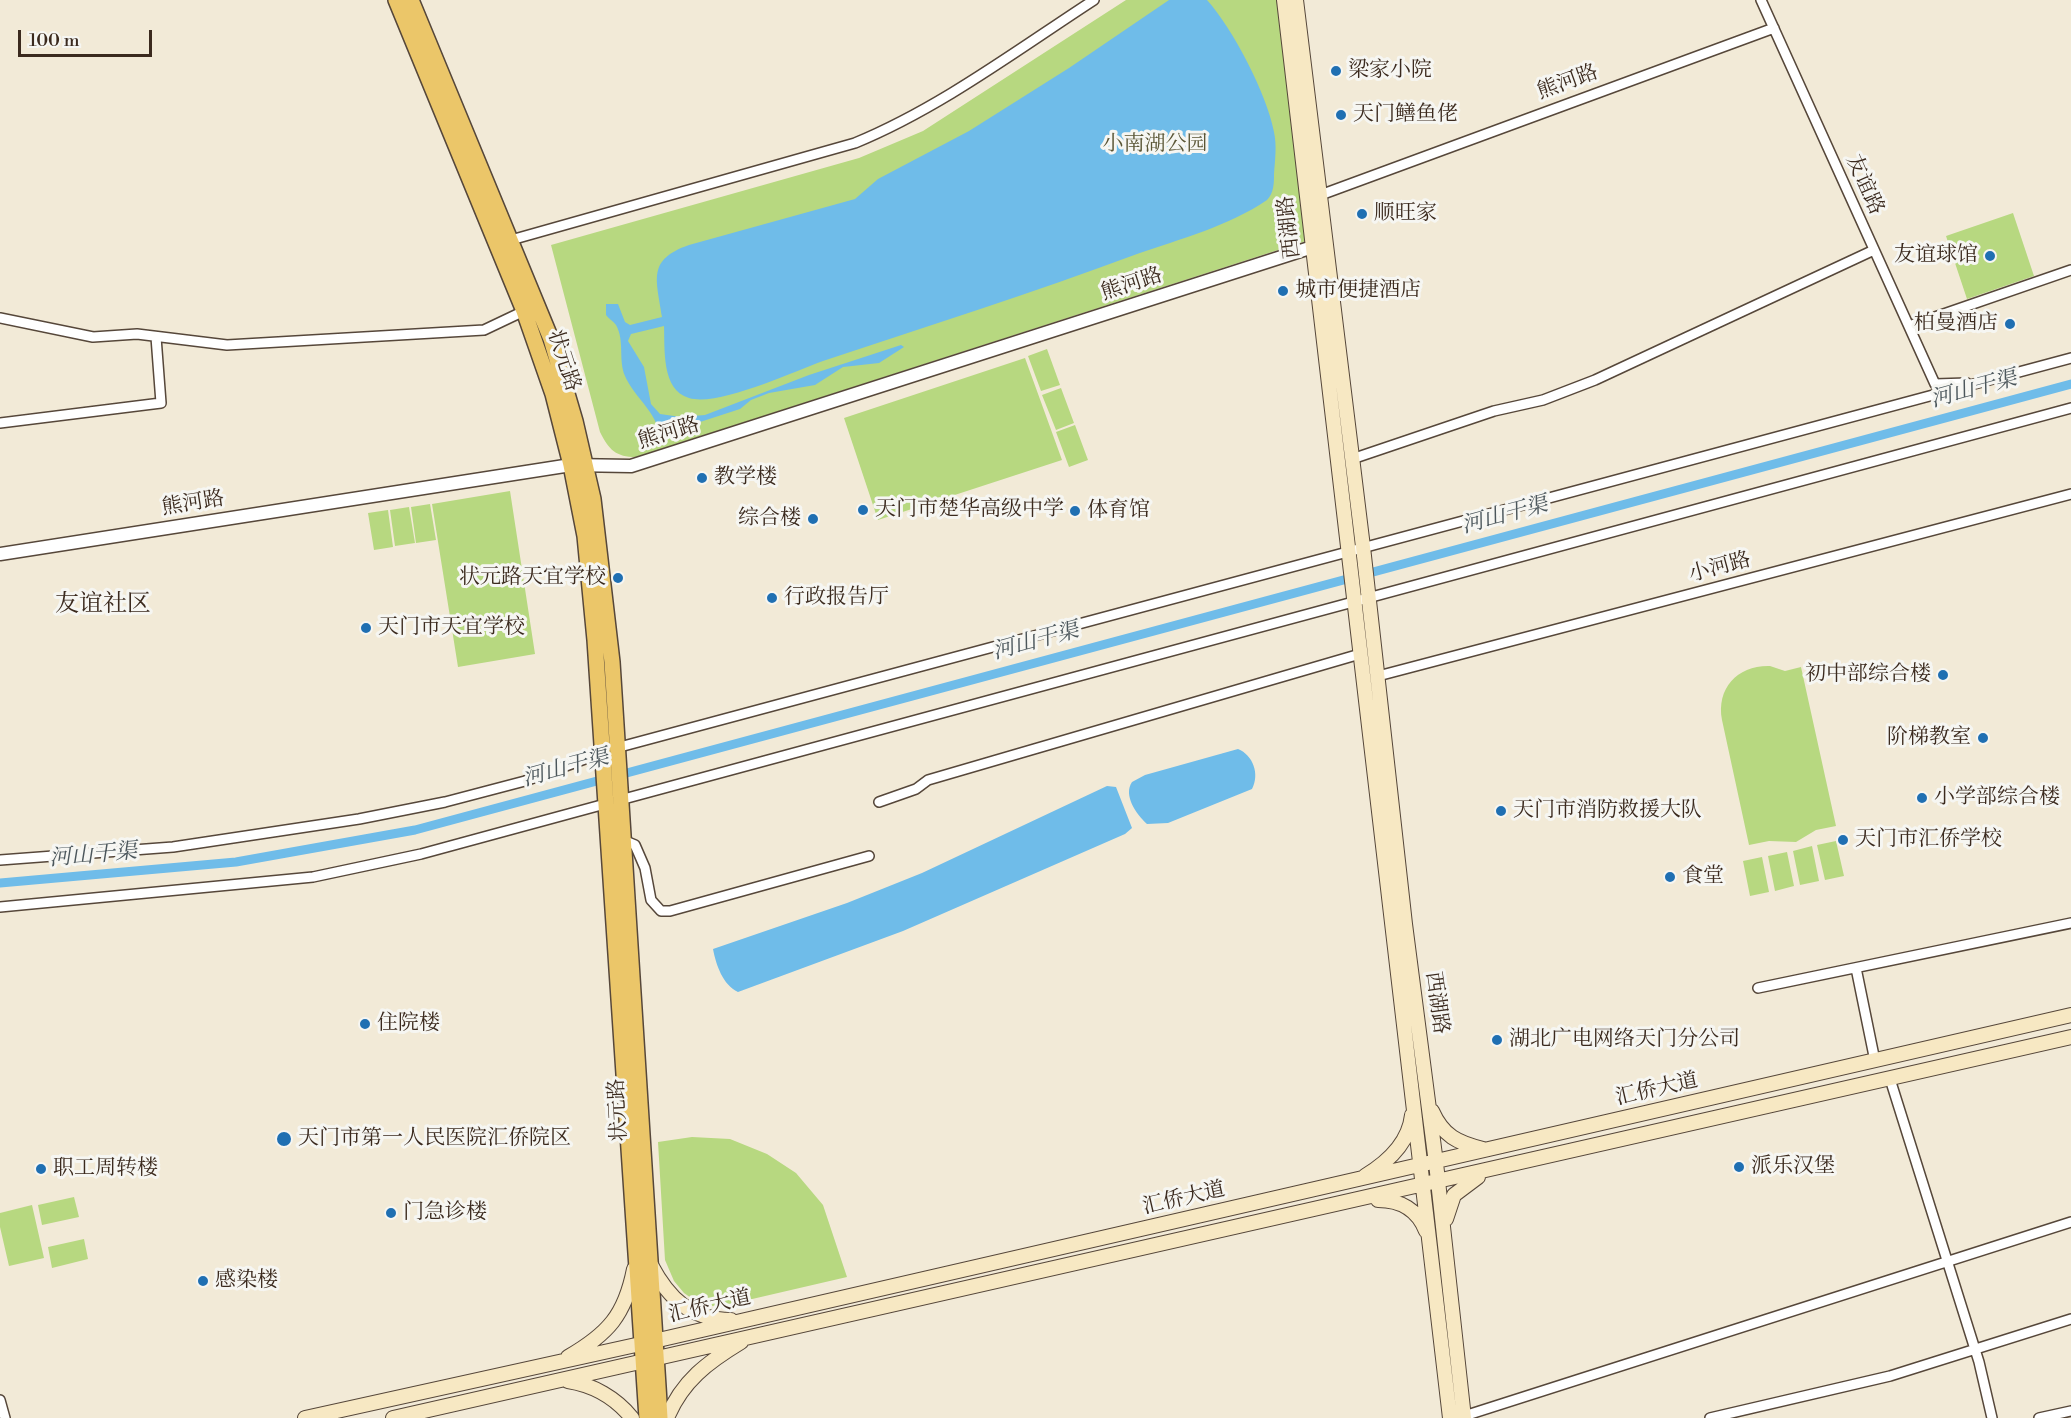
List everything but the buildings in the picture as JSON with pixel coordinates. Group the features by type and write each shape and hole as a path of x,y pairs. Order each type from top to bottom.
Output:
{"main road":[{"name":"状元路","path":"396,0 524,311 578,465 589,568 601,755 610,802 648,1351 646,1418"},
{"name":"状元路","path":"411,0 554,349 608,613 617,751 610,802 624,840 642,1263"},
{"name":"西湖路","path":"1284,0 1314,198 1357,552"},
{"name":"西湖路","path":"1296,0 1314,198"},
{"name":"西湖路","path":"1320,245 1352,459 1357,552"},
{"path":"1357,552 1361,598"},
{"name":"西湖路","path":"1361,598 1360,654 1430,1244 1459,1418"},
{"name":"西湖路","path":"1361,598 1378,676 1402,902 1445,1242 1459,1418"},
{"name":"汇侨大道","path":"393,1418 560,1380 748,1320 2071,1015"},
{"name":"汇侨大道","path":"305,1418 557,1364 752,1336 1491,1171 2071,1037"},
{"path":"1428,1100 1439,1125 1447,1135 1456,1142 1488,1151"},
{"path":"1357,1181 1383,1164 1401,1146 1411,1121 1413,1101"},
{"path":"1445,1242 1447,1210 1454,1195 1471,1181 1491,1171"},
{"path":"1361,1200 1385,1200 1404,1205 1420,1218 1430,1244"},
{"path":"557,1364 596,1339 616,1319 642,1263 671,1296 693,1313 706,1318 748,1320"},
{"path":"667,1418 681,1390 696,1374 717,1357 752,1336"},
{"name":"状元路","path":"648,1351 660,1418"},
{"path":"557,1364 568,1363 573,1368 570,1375 560,1380"},
{"path":"560,1380 583,1383 597,1390 613,1399 632,1418"}],"street":[{"path":"511,240 855,143 918,114 1094,0"},
{"name":"友谊路","path":"1761,0 1935,384 1989,382"},
{"name":"熊河路","path":"1314,198 1774,28"},
{"name":"熊河路","path":"0,554 578,465 615,467 647,462 1320,245"},
{"path":"1352,459 1494,411 1543,400 1595,380 1874,250"},
{"path":"1909,326 2071,270"},
{"path":"0,318 93,337 137,334 227,345 484,330 524,311"},
{"path":"0,423 161,403 156,337"},
{"path":"617,751 1357,552 1862,412 1989,382 2071,358"},
{"path":"0,907 313,877 421,854 1361,598 2071,408"},
{"name":"小河路","path":"1378,676 2071,494"},
{"path":"879,802 916,789 928,780 1360,654"},
{"path":"0,860 173,847 359,819 445,802 525,781 601,755"},
{"path":"624,840 635,845 645,868 651,900 661,911 670,911 869,856"},
{"path":"1758,988 2071,923"},
{"path":"1856,968 1875,1061"},
{"path":"1890,1079 1975,1349 1992,1418"},
{"path":"1459,1418 2071,1222"},
{"path":"1710,1418 1890,1376 2071,1319"},
{"path":"0,1400 4,1418"},
{"path":"2039,1418 2071,1411"}],"green space":[{"name":"小南湖公园","path":"1126,0 1278,0 1306,241 636,457 623,456 610,448 600,432 551,245 859,158 923,131"},
{"name":"友谊球馆","path":"2013,213 2034,276 1967,299 1946,236"},
{"path":"1047,349 1060,385 1041,391 1028,356"},
{"path":"1025,358 1062,460 878,520 844,418"},
{"path":"1061,388 1074,423 1056,430 1042,395"},
{"path":"1075,425 1088,460 1069,467 1056,432"},
{"path":"510,491 535,654 458,667 432,504"},
{"path":"430,504 436,540 416,543 411,507"},
{"path":"409,507 415,543 395,546 390,510"},
{"path":"388,510 393,547 374,550 368,513"},
{"path":"1770,666 1785,671 1801,667 1836,826 1816,830 1796,842 1769,841 1749,845 1722,720 1722,698 1726,689 1739,674"},
{"path":"1836,841 1844,876 1825,880 1817,845"},
{"path":"1812,846 1819,881 1800,885 1793,851"},
{"path":"1787,852 1794,886 1775,891 1768,856"},
{"path":"1762,857 1769,892 1750,896 1743,861"},
{"path":"692,1137 730,1139 767,1154 796,1173 823,1205 847,1277 735,1303 712,1306 697,1302 684,1293 674,1281 665,1260 658,1142"},
{"path":"74,1197 79,1217 42,1225 38,1205"},
{"path":"32,1205 44,1258 9,1266 0,1227 0,1213"},
{"path":"84,1239 88,1259 52,1268 48,1247"}],"water":[{"name":"小南湖公园","path":"1169,0 1207,0 1238,44 1257,81 1275,137 1274,184 1267,200 1237,217 1204,231 718,398 689,398 680,394 673,386 666,367 664,326 631,334 628,341 644,367 651,404 660,414 681,417 705,415 809,375 901,345 904,347 879,363 843,367 815,385 769,393 751,400 740,409 700,422 666,429 658,427 625,376 619,331 606,315 606,304 618,304 625,322 630,325 662,317 657,282 658,273 666,257 675,251 689,245 855,199 878,179 969,131 1069,68"},
{"path":"1238,749 1248,756 1254,766 1255,777 1252,789 1168,823 1147,824 1135,810 1129,793 1132,782 1145,775"},
{"path":"1107,786 1116,787 1132,828 1125,834 903,931 738,992 728,985 721,974 713,949 847,903 922,873"}],"waterway":[{"name":"河山干渠","path":"0,883 236,862 415,830 2071,384"}],"place":[{"name":"梁家小院","path":"1336,71"},
{"name":"天门鳝鱼佬","path":"1341,115"},
{"name":"顺旺家","path":"1362,214"},
{"name":"友谊球馆","path":"1990,256"},
{"name":"城市便捷酒店","path":"1283,291"},
{"name":"柏曼酒店","path":"2010,324"},
{"name":"教学楼","path":"702,478"},
{"name":"天门市楚华高级中学","path":"863,510"},
{"name":"体育馆","path":"1075,511"},
{"name":"综合楼","path":"813,519"},
{"name":"状元路天宜学校","path":"618,578"},
{"name":"行政报告厅","path":"772,598"},
{"name":"天门市天宜学校","path":"366,628"},
{"name":"初中部综合楼","path":"1943,675"},
{"name":"阶梯教室","path":"1983,738"},
{"name":"小学部综合楼","path":"1922,798"},
{"name":"天门市消防救援大队","path":"1501,811"},
{"name":"天门市汇侨学校","path":"1843,840"},
{"name":"食堂","path":"1670,877"},
{"name":"住院楼","path":"365,1024"},
{"name":"湖北广电网络天门分公司","path":"1497,1040"},
{"name":"天门市第一人民医院汇侨院区","path":"284,1139"},
{"name":"派乐汉堡","path":"1739,1167"},
{"name":"职工周转楼","path":"41,1169"},
{"name":"门急诊楼","path":"391,1213"},
{"name":"感染楼","path":"203,1281"}],"district":[{"name":"友谊社区","path":"103,605"}]}
